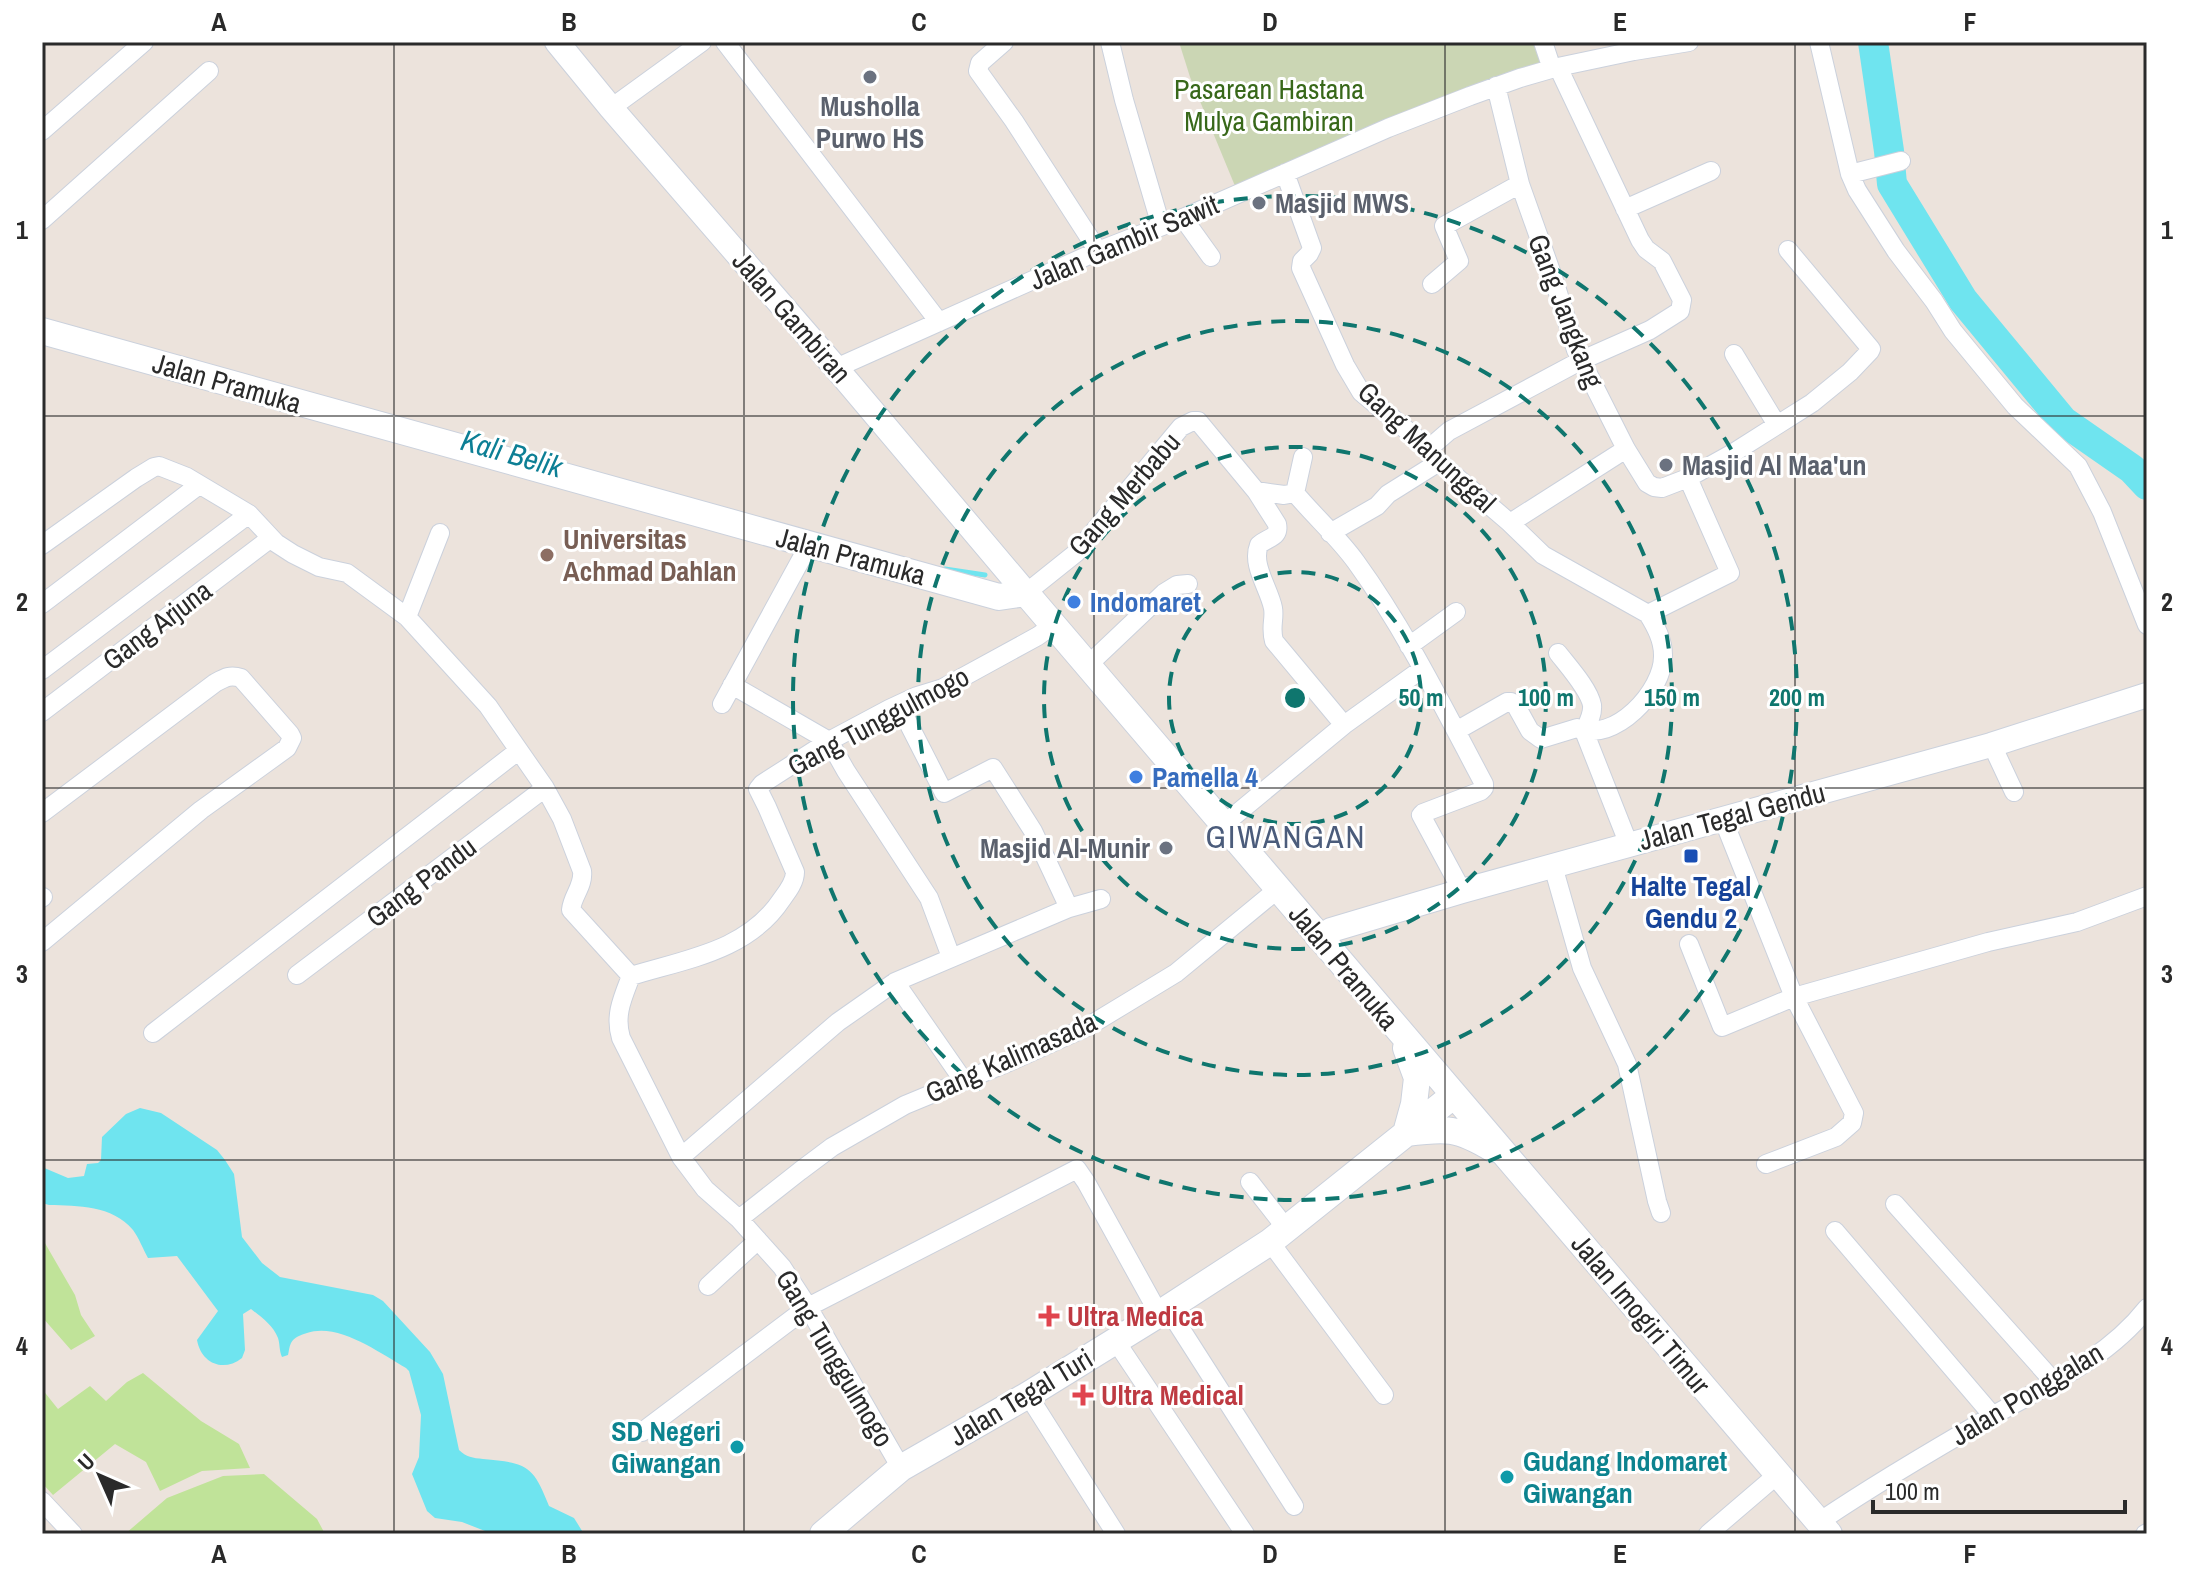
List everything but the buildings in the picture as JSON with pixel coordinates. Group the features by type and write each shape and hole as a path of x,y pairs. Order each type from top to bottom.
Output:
{"main road":[{"name":"Jalan Pramuka","path":"42,331 999,597 1026,593 1454,1095"},
{"path":"1402,1035 1417,1078 1406,1133 1442,1128 1472,1136 1505,1155"},
{"name":"Jalan Tegal Turi","path":"823,1534 901,1468 1028,1395 1278,1235 1454,1095"},
{"name":"Jalan Imogiri Timur","path":"1454,1095 1824,1528"}],"street":[{"path":"42,131 144,42"},
{"name":"Jalan Gambiran","path":"557,42 1026,593"},
{"path":"611,108 702,42"},
{"path":"725,42 939,322"},
{"path":"1004,42 980,63 978,71 1098,251"},
{"path":"1110,42 1161,226"},
{"path":"1330,533 1377,506 1433,456 1449,431 1580,361 1650,330 1680,311 1682,300 1662,261 1646,249 1543,42"},
{"name":"Jalan Gambir Sawit","path":"836,368 1098,251 1183,218 1388,128 1496,86 1555,68 1689,42"},
{"path":"1819,42 1857,190 1953,331 2015,406 2078,466 2102,512 2147,625"},
{"path":"42,220 209,71"},
{"name":"Gang Jangkang","path":"1496,86 1520,184 1580,361 1644,479 1654,487 1662,488 1688,478"},
{"path":"1852,173 1899,162"},
{"path":"1625,209 1711,171"},
{"name":"Gang Manunggal","path":"1285,173 1312,248 1302,261 1301,268 1345,365 1361,392 1406,429 1543,555 1648,614"},
{"path":"1432,284 1459,261 1444,226 1520,184"},
{"path":"1183,218 1211,257"},
{"path":"1456,731 1507,702 1511,702 1530,731 1541,739 1577,728 1600,730 1620,721 1648,697 1662,670 1663,655 1656,627 1648,614 1730,573 1688,478 1822,395 1871,349 1788,250"},
{"path":"1734,354 1777,425"},
{"name":"Gang Merbabu","path":"1026,593 1076,553 1187,423 1198,421 1256,491"},
{"path":"1510,523 1626,449"},
{"path":"1295,493 1303,457"},
{"path":"42,545 154,467 166,467 249,514 271,538 293,554 319,567 347,573 407,617 488,706 545,788 562,819 583,880 571,910 631,976"},
{"path":"42,604 199,485"},
{"path":"1256,491 1284,495 1295,493"},
{"path":"1256,491 1278,530 1275,536 1259,545 1256,552 1273,606 1271,629 1274,641 1344,725"},
{"path":"1295,493 1355,560 1380,597 1484,784 1484,788 1421,815 1462,891"},
{"path":"42,670 249,514"},
{"path":"407,617 440,533"},
{"name":"Gang Arjuna","path":"42,712 271,538"},
{"path":"722,704 810,543"},
{"path":"1087,666 1164,593 1177,585 1188,584"},
{"path":"1409,646 1456,612"},
{"name":"Gang Tunggulmogo","path":"901,1468 782,1267 739,1219 705,1189 681,1157 619,1032 619,1009 631,976 726,947 749,934 776,908 795,872 758,789 762,784 829,741 917,696 943,688 1053,625"},
{"path":"1558,653 1592,704 1591,717 1584,731 1629,845"},
{"path":"1223,825 1344,725 1422,669"},
{"path":"42,813 215,683 234,675 241,678 292,738 287,748 201,810 42,942"},
{"path":"732,685 829,741 929,898 951,957"},
{"name":"Jalan Tegal Gendu","path":"1318,938 1331,930 1462,891 1992,745 2147,695"},
{"path":"899,705 944,793 993,768 1033,831 1069,908"},
{"path":"1992,745 2014,792"},
{"path":"153,1033 518,751"},
{"name":"Gang Pandu","path":"297,975 545,788"},
{"path":"1723,819 1794,997 1852,1107 1854,1119 1836,1137 1766,1164"},
{"path":"1553,866 1582,968 1627,1064 1661,1213"},
{"name":"Gang Kalimasada","path":"739,1219 832,1147 905,1105 1074,1033 1176,973 1278,889"},
{"path":"1689,944 1722,1027 1794,997 1988,942 2077,922 2147,896"},
{"path":"681,1157 838,1022 895,982 1069,908 1101,899"},
{"path":"895,982 963,1080"},
{"path":"642,1432 808,1307 1077,1169 1163,1311 1294,1506"},
{"path":"1250,1182 1278,1235 1384,1395"},
{"path":"1895,1204 2054,1382"},
{"path":"1835,1231 1993,1416"},
{"path":"708,1286 758,1240"},
{"name":"Jalan Ponggalan","path":"1824,1528 1866,1490 2088,1362 2134,1325 2147,1308"},
{"path":"2134,1325 2147,1339"},
{"path":"1115,1340 1245,1534"},
{"path":"1028,1395 1116,1534"},
{"path":"1708,1534 1778,1474"},
{"path":"42,1501 66,1531"}],"green space":[{"name":"Pasarean Hastana Mulya Gambiran","path":"1179,42 1537,42 1544,64 1235,186 1190,77"},
{"path":"42,1238 95,1336 71,1350 42,1317"},
{"path":"143,1373 201,1421 239,1444 250,1468 202,1471 160,1491 146,1462 115,1444 53,1495 42,1483 42,1389 58,1409 90,1386 106,1401 127,1382"},
{"path":"264,1474 317,1519 325,1534 125,1534 167,1498 223,1476"}],"water":[{"path":"140,1108 161,1113 217,1150 225,1160 234,1174 242,1237 262,1263 280,1277 373,1295 383,1301 430,1352 443,1374 459,1450 470,1457 509,1462 526,1468 538,1482 549,1506 574,1518 584,1534 501,1534 462,1522 435,1518 427,1511 412,1474 419,1457 421,1415 406,1368 371,1347 332,1332 319,1331 298,1336 291,1343 288,1355 282,1357 273,1329 251,1309 243,1314 245,1350 242,1358 228,1365 214,1363 203,1355 197,1340 218,1311 177,1256 148,1258 133,1230 105,1211 42,1203 42,1167 68,1178 84,1176 87,1164 101,1160 102,1137 126,1114"}],"waterway":[{"path":"1873,42 1892,184 1963,300 2063,421 2132,469 2147,485"},
{"name":"Kali Belik","path":"945,569 985,575"}],"place":[{"name":"Musholla Purwo HS","path":"870,77"},
{"name":"Masjid MWS","path":"1259,203"},
{"name":"Masjid Al Maa'un","path":"1666,465"},
{"name":"Universitas Achmad Dahlan","path":"547,555"},
{"name":"Indomaret","path":"1074,602"},
{"name":"Pamella 4","path":"1136,777"},
{"name":"Masjid Al-Munir","path":"1166,848"},
{"name":"Halte Tegal Gendu 2","path":"1691,856"},
{"name":"Ultra Medica","path":"1049,1316"},
{"name":"Ultra Medical","path":"1083,1395"},
{"name":"SD Negeri Giwangan","path":"737,1447"},
{"name":"Gudang Indomaret Giwangan","path":"1507,1477"}],"district":[{"name":"GIWANGAN","path":"1286,836"}]}
